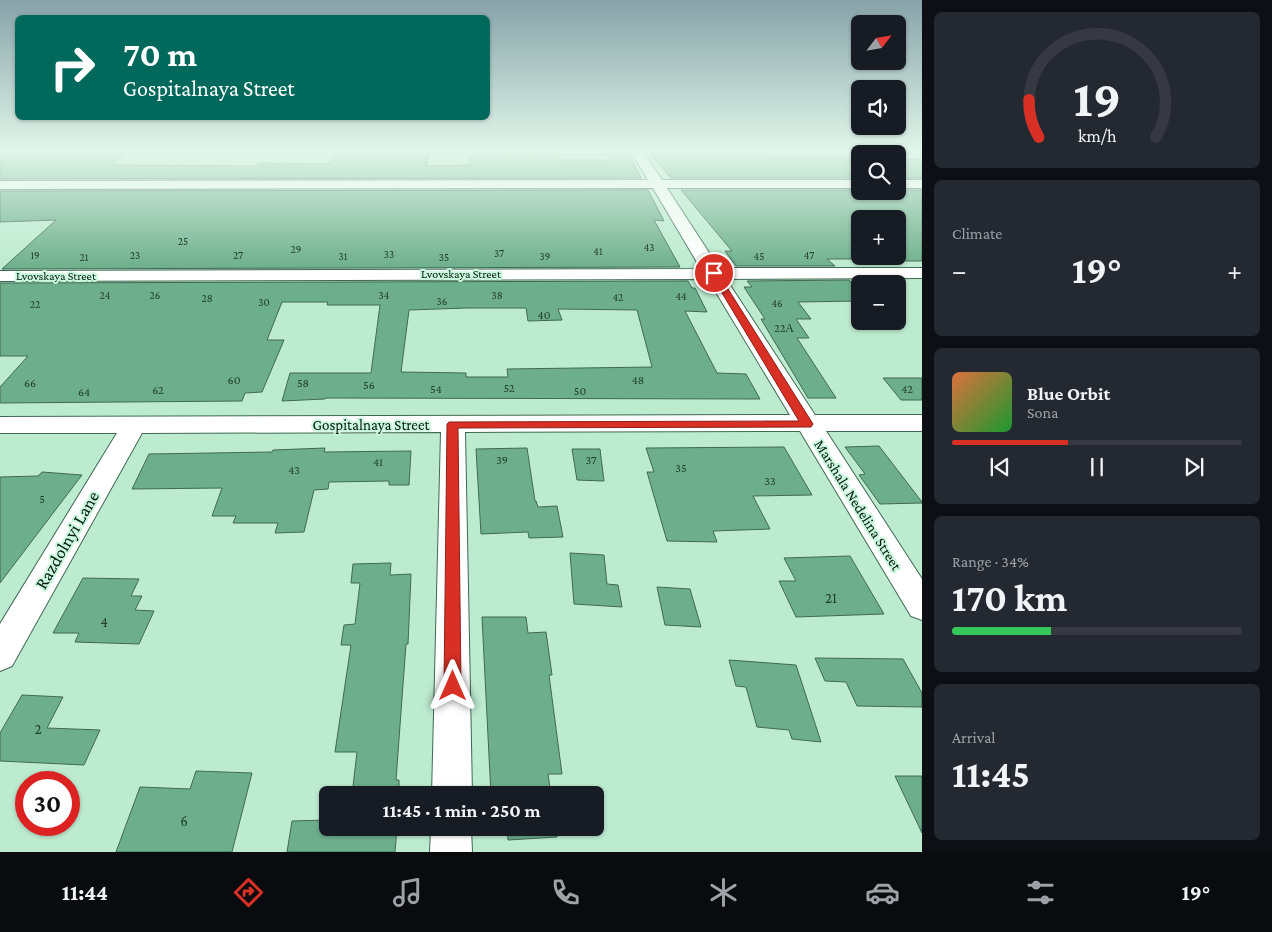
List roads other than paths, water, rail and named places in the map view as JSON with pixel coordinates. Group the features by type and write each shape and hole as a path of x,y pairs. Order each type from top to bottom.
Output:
{"street":[{"name":"Marshala Nedelina Street","path":"661,190 922,606"},
{"name":"Lvovskaya Street","path":"0,276 922,274"},
{"path":"452,786 453,424"},
{"name":"Gospitalnaya Street","path":"0,425 922,424"},
{"name":"Razdolnyi Lane","path":"0,655 134,425"},
{"path":"451,836 451,852"}]}
